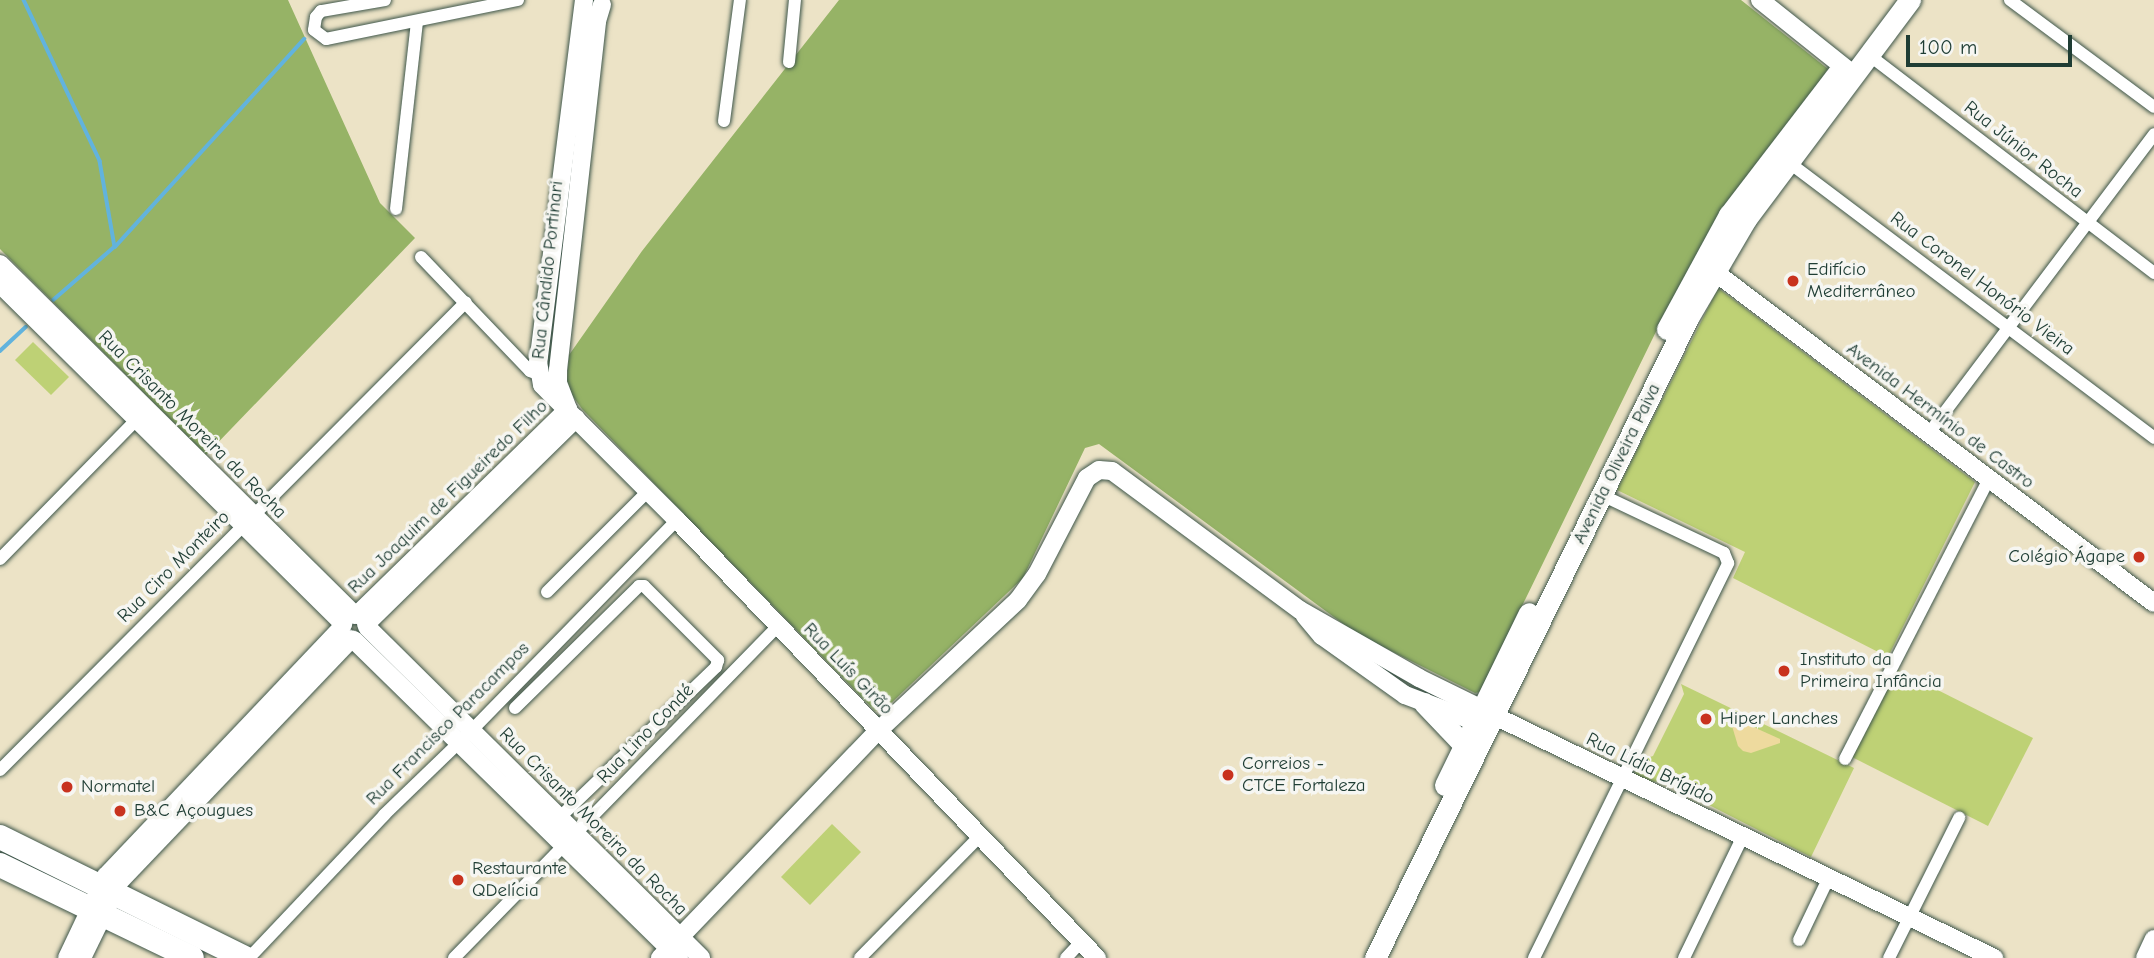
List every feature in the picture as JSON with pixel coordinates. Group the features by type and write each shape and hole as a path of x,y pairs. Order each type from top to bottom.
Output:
{"highway":[{"path":"0,837 192,958"},
{"path":"0,865 247,958"}],"main road":[{"name":"Avenida Oliveira Paiva","path":"1360,958 1464,745 1485,714 1602,495 1688,318 1707,267 1746,219 1787,161 1893,0"},
{"name":"Avenida Oliveira Paiva","path":"1375,958 1485,714 1741,197 1848,71 1869,55 1910,0"},
{"path":"1415,699 1464,745"}],"street":[{"path":"385,0 321,11 314,23 314,30 326,39 417,23 518,0"},
{"path":"569,0 592,4"},
{"path":"724,121 740,0"},
{"path":"789,62 795,0"},
{"path":"1760,0 1848,71"},
{"path":"2010,0 2154,107"},
{"name":"Rua Cândido Portinari","path":"572,413 548,393 539,376 538,362 597,21 592,4"},
{"path":"396,209 417,23"},
{"name":"Rua Júnior Rocha","path":"1869,55 2154,273"},
{"path":"1929,433 2154,134"},
{"name":"Rua Cândido Portinari","path":"572,413 558,379 573,155"},
{"name":"Rua Coronel Honório Vieira","path":"1787,161 2154,438"},
{"path":"421,257 530,371 539,376 558,379"},
{"name":"Rua Crisanto Moreira da Rocha","path":"0,264 141,415"},
{"name":"Avenida Hermínio de Castro","path":"1707,267 2154,603"},
{"name":"Rua Crisanto Moreira da Rocha","path":"0,284 141,415 248,520 570,840 672,950 701,958"},
{"name":"Rua Ciro Monteiro","path":"0,770 466,302"},
{"name":"Rua Luís Girão","path":"572,413 1097,958"},
{"name":"Rua Joaquim de Figueiredo Filho","path":"102,902 227,759 354,626 572,413"},
{"path":"0,559 141,415"},
{"name":"Rua Lídia Brígido","path":"878,731 1018,600 1037,574 1087,478 1099,470 1112,471 1300,610 1419,678 1485,714 1994,958"},
{"path":"1845,759 1989,479"},
{"path":"547,592 648,491"},
{"path":"1534,958 1728,563 1724,553 1602,495"},
{"name":"Rua Francisco Paracampos","path":"247,958 384,815 465,738 677,520"},
{"path":"515,708 639,586 644,586 718,660 716,667 559,818"},
{"name":"Rua Lídia Brígido","path":"1300,610 1322,636 1415,699 1466,718 1485,714"},
{"name":"Rua Lino Condé","path":"454,958 778,626"},
{"path":"1415,699 1406,681 1419,678"},
{"path":"672,950 878,731"},
{"name":"Rua Crisanto Moreira da Rocha","path":"465,738 559,818 570,840"},
{"path":"1889,958 1959,818"},
{"path":"860,958 978,836"},
{"path":"1684,958 1743,836"},
{"path":"1799,940 1829,877"},
{"path":"67,958 102,902"},
{"path":"82,958 102,902"},
{"path":"2145,958 2154,939"},
{"path":"1066,958 1081,942"}],"green space":[{"path":"0,0 288,0 380,203 415,238 206,455 0,249"},
{"path":"839,0 1741,0 1828,69 1669,305 1480,692 1475,693 1357,634 1099,444 1085,448 1023,578 886,708 875,711 582,409 572,395 567,380 569,355 642,251"},
{"path":"1718,288 1975,482 1888,657 1733,578 1745,552 1617,490"},
{"path":"33,342 69,377 51,395 15,360"},
{"path":"1892,667 2033,738 1988,826 1848,755"},
{"path":"1681,684 1854,768 1811,857 1662,781 1651,782 1636,775 1640,760 1653,756 1684,694"},
{"path":"832,824 861,852 810,905 781,877"}],"sand":[{"path":"1729,716 1780,739 1780,743 1751,753 1743,751 1738,746"}],"waterway":[{"path":"24,0 100,161 115,247 54,300"},
{"path":"115,247 304,39"},
{"path":"0,351 26,327"}],"place":[{"name":"Edifício Mediterrâneo","path":"1793,281"},
{"name":"Colégio Ágape","path":"2139,557"},
{"name":"Instituto da Primeira Infância","path":"1784,671"},
{"name":"Hiper Lanches","path":"1706,719"},
{"name":"Correios - CTCE Fortaleza","path":"1228,775"},
{"name":"Normatel","path":"67,787"},
{"name":"B&C Açougues","path":"120,811"},
{"name":"Restaurante QDelícia","path":"458,880"}]}
